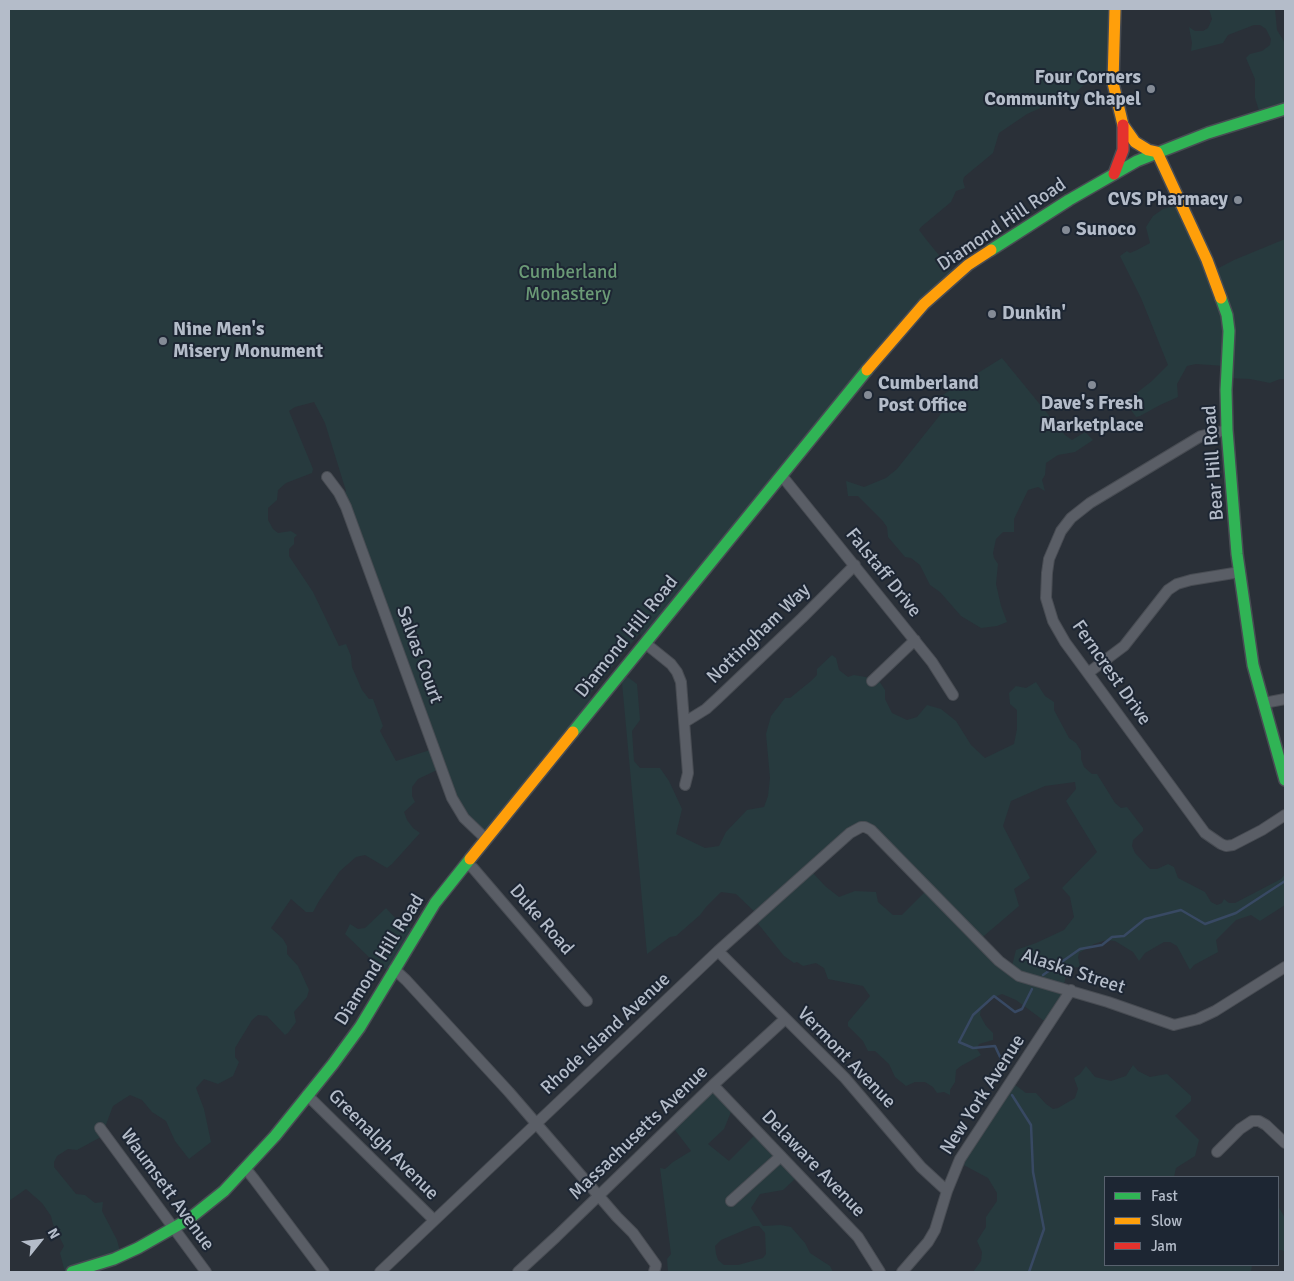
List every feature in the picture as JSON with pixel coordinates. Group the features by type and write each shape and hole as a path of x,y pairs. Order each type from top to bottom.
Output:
{"main road":[{"path":"1114,174 1122,150 1123,125 1113,83 1115,9"},
{"name":"Diamond Hill Road","path":"72,1272 114,1259 174,1229 213,1201 246,1169 324,1076 351,1039 436,903 466,864 884,348 940,288 986,253 1062,204 1137,160 1208,133 1285,109"},
{"path":"1123,125 1135,142 1148,150 1157,152"},
{"name":"Bear Hill Road","path":"1157,152 1207,260 1227,315 1229,331 1226,390 1227,430 1240,572 1253,665 1285,780"}],"street":[{"name":"Ferncrest Drive","path":"1227,430 1201,436 1090,503 1071,518 1062,531 1049,559 1046,598 1053,621 1065,642 1194,820 1213,839 1226,846 1233,845 1285,815"},
{"name":"Falstaff Drive","path":"782,476 914,640 940,674 953,695"},
{"name":"Salvas Court","path":"327,477 339,493 346,507 452,798 464,818 486,839"},
{"name":"Nottingham Way","path":"684,722 706,709 718,698 802,618 854,565"},
{"path":"1088,673 1124,646 1168,590 1177,584 1240,572"},
{"path":"872,681 914,640"},
{"path":"645,643 671,664 681,682 688,773 685,784"},
{"path":"1264,703 1285,699"},
{"name":"Rhode Island Avenue","path":"380,1272 718,951 850,833 861,827"},
{"name":"Alaska Street","path":"861,827 871,830 1008,969 1019,976 1071,990 1174,1025 1182,1024 1216,1011 1285,968"},
{"name":"Duke Road","path":"466,864 473,868 587,1001"},
{"name":"Vermont Avenue","path":"718,951 845,1078 921,1167 946,1191"},
{"path":"394,969 483,1064 633,1233 648,1252 655,1269"},
{"name":"New York Avenue","path":"902,1272 928,1242 935,1230 946,1191 970,1143 1001,1099 1071,990"},
{"name":"Massachusetts Avenue","path":"518,1272 785,1019"},
{"name":"Delaware Avenue","path":"714,1085 858,1237 880,1272"},
{"name":"Greenalgh Avenue","path":"307,1095 434,1220"},
{"path":"1218,1152 1240,1129 1252,1121 1266,1125 1285,1142"},
{"name":"Waumsett Avenue","path":"100,1128 206,1272"},
{"path":"731,1201 780,1156"},
{"path":"246,1169 324,1272"}],"green space":[{"name":"Cumberland Monastery","path":"9,9 1113,9 1107,78 1086,77 1085,84 1062,105 1054,102 1027,114 999,133 993,153 964,177 965,188 956,191 951,202 921,227 919,230 955,275 644,640 640,633 590,694 592,704 483,841 437,770 418,779 412,787 412,796 415,802 404,812 413,828 420,833 392,864 387,868 365,855 356,857 340,871 313,912 306,912 291,899 271,928 283,939 287,946 287,954 298,966 309,990 307,997 294,1012 296,1022 285,1035 267,1016 258,1015 252,1020 235,1048 235,1057 239,1062 233,1076 218,1084 204,1079 196,1088 204,1109 211,1142 189,1159 175,1141 166,1121 152,1112 142,1100 130,1095 113,1106 102,1135 99,1138 77,1150 68,1149 57,1156 54,1167 76,1194 85,1195 95,1203 103,1202 102,1211 117,1240 121,1255 65,1272 60,1253 64,1246 51,1216 42,1203 26,1189 9,1201","holes":["314,402 325,423 346,491 337,498 389,632 430,750 396,761 380,731 383,726 373,699 369,699 362,690 352,667 351,656 346,644 339,646 313,592 289,556 289,549 294,544 294,538 297,535 291,531 278,533 273,529 268,520 268,508 277,500 278,490 286,483 312,473 313,469 289,411 295,407"]},
{"path":"1209,9 1275,9 1277,30 1285,43 1285,110 1261,117 1255,98 1255,79 1246,58 1250,54 1262,51 1270,45 1271,39 1266,29 1260,25 1254,25 1228,35 1223,43 1191,51 1192,43 1189,27 1195,31 1203,31 1208,28 1212,19"},
{"path":"1177,205 1209,273 1234,260 1285,239 1285,379 1270,383 1250,379 1225,378 1225,366 1196,364 1187,366 1177,384 1178,397 1136,417 1129,407 1121,405 1152,381 1168,365 1141,298 1120,256 1127,251 1130,253 1150,243 1146,227 1153,216 1163,209"},
{"path":"1002,358 1065,435 1072,440 1085,432 1093,440 1075,452 1058,455 1046,463 1045,475 1042,480 1045,491 1038,487 1028,490 1014,519 1014,532 1003,532 996,539 993,553 998,564 996,584 1007,622 997,626 981,628 961,616 940,592 930,585 920,565 911,558 905,557 888,537 887,527 882,520 858,496 848,496 846,481 864,487 886,478 897,469 944,410 941,396"},
{"path":"832,655 836,658 839,670 848,677 854,675 871,678 876,676 885,690 885,699 892,713 907,720 917,717 927,705 941,709 956,721 971,745 985,758 1014,744 1017,729 1017,710 1010,704 1009,693 1016,686 1026,688 1036,682 1045,696 1054,702 1054,710 1069,738 1076,743 1081,751 1084,767 1092,774 1097,774 1115,803 1121,808 1127,807 1143,828 1143,831 1133,840 1132,846 1135,853 1150,869 1157,869 1168,864 1174,867 1178,878 1205,892 1211,902 1217,905 1222,903 1224,899 1229,903 1235,903 1281,879 1285,874 1285,905 1260,921 1251,915 1236,920 1216,940 1218,952 1194,965 1190,970 1177,946 1170,942 1164,942 1145,953 1139,961 1133,952 1115,941 1106,940 1094,944 1079,953 1080,967 1068,968 1063,988 1067,991 1047,1023 1016,1000 1002,994 987,1000 981,1009 980,1015 986,1026 993,1033 993,1040 979,1044 977,1049 981,1055 956,1070 955,1082 950,1090 950,1095 944,1092 937,1093 933,1087 925,1082 915,1082 906,1086 895,1077 889,1064 875,1051 868,1051 863,1041 848,1026 848,1022 870,996 863,986 828,979 824,968 816,963 803,966 797,962 794,963 784,956 755,920 757,914 736,894 721,892 700,915 676,936 670,937 647,954 621,672 637,684 640,720 632,731 634,761 640,768 660,768 669,781 682,809 676,834 705,848 719,846 726,832 747,810 764,807 768,796 770,778 766,734 771,716 785,698 790,698 817,675 817,669","holes":["1075,782 1076,789 1066,801 1097,852 1062,888 1070,897 1074,917 1064,930 1016,950 1011,970 978,941 1019,906 1014,889 1030,878 1003,826 1011,801 1045,786","863,827 926,891 902,915 893,915 878,902 876,892 855,891 839,897 813,873 811,868"]},
{"path":"386,908 398,921 415,930 392,973 373,961 345,934 350,924 358,929 365,928"},
{"path":"1133,1065 1138,1071 1150,1077 1167,1074 1191,1096 1191,1101 1175,1116 1199,1140 1195,1156 1176,1168 1174,1176 1104,1176 1104,1266 1252,1266 1251,1272 973,1272 981,1261 982,1252 977,1241 986,1227 986,1217 997,1201 997,1193 988,1178 960,1163 1010,1081 1026,1093 1036,1093 1053,1109 1075,1098 1078,1089 1074,1078 1086,1066 1095,1077 1111,1081 1126,1076"},
{"path":"712,1089 731,1108 731,1112 724,1129 708,1144 729,1161 756,1134 797,1177 783,1190 760,1194 751,1208 763,1226 781,1225 791,1227 805,1243 810,1253 830,1266 833,1272 668,1272 667,1259 671,1254 660,1168 665,1169 691,1151 672,1126","holes":["754,1226 759,1226 765,1233 766,1254 763,1258 738,1265 724,1265 718,1260 715,1246 721,1240"]},
{"path":"1279,1208 1285,1218 1285,1252 1279,1250"}],"waterway":[{"path":"1043,975 1080,949 1102,945 1112,937 1124,936 1145,919 1181,910 1205,924 1236,913 1285,881"},
{"path":"999,1078 1001,1059 995,1046 973,1048 959,1042 973,1015 994,996 1015,1012 1022,1009 1032,989"},
{"path":"1012,1095 1031,1125 1033,1172 1044,1229 1029,1272"}],"traffic: fast":[{"path":"991,250 1069,200 1137,161 1208,133 1285,109"},
{"path":"1221,298 1227,315 1229,331 1226,390 1227,430 1237,554 1253,665 1285,780"},
{"path":"573,732 867,370"},
{"path":"72,1272 114,1259 138,1248 189,1219 224,1191 275,1136 333,1064 360,1027 435,903 470,859"}],"traffic: slow":[{"path":"1115,9 1113,83 1123,125 1135,142 1148,150 1157,152 1207,260 1221,298"},
{"path":"867,370 924,304 968,265 991,250"},
{"path":"470,859 573,732"}],"traffic: jam":[{"path":"1114,174 1123,150 1123,125"}],"place":[{"name":"Four Corners Community Chapel","path":"1151,89"},
{"name":"CVS Pharmacy","path":"1238,200"},
{"name":"Sunoco","path":"1066,230"},
{"name":"Dunkin'","path":"992,314"},
{"name":"Nine Men's Misery Monument","path":"163,341"},
{"name":"Dave's Fresh Marketplace","path":"1092,385"},
{"name":"Cumberland Post Office","path":"868,395"}]}
